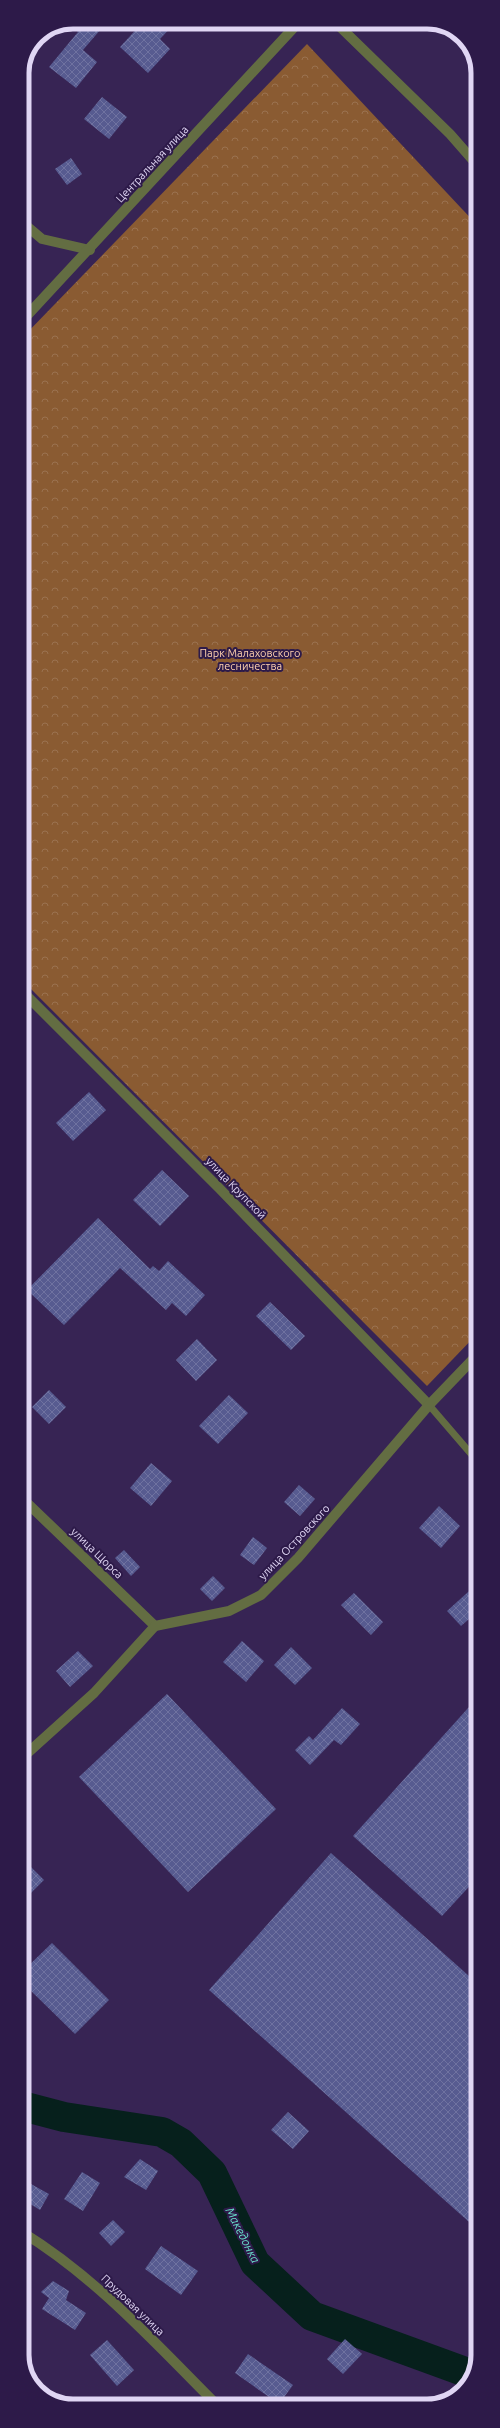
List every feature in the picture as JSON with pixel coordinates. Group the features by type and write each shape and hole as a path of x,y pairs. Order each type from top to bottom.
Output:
{"street":[{"name":"Центральная улица","path":"29,314 90,250 293,29"},
{"path":"342,29 450,134 471,158"},
{"path":"29,228 42,239 90,250"},
{"name":"улица Крупской","path":"29,998 219,1188 429,1405"},
{"name":"улица Островского","path":"155,1626 229,1611 261,1595 298,1558 429,1405 471,1361"},
{"name":"улица Щорса","path":"29,1505 155,1626"},
{"path":"29,1752 94,1693 155,1626"},
{"name":"Прудовая улица","path":"29,2236 64,2259 98,2287 211,2399"}],"lane":[{"path":"429,1405 471,1454"}],"green space":[{"name":"Парк Малаховского лесничества","path":"307,44 471,219 471,1340 427,1386 29,987 29,331"}],"building":[{"path":"75,29 101,29 83,50 97,62 76,88 49,67 78,32"},
{"path":"137,29 169,29 160,39 170,49 148,73 120,47"},
{"path":"102,97 127,117 109,139 84,119"},
{"path":"71,158 82,174 67,185 55,169"},
{"path":"89,1092 106,1110 73,1141 56,1123"},
{"path":"162,1170 189,1196 160,1226 133,1200"},
{"path":"98,1218 150,1269 153,1266 159,1271 168,1261 205,1295 186,1316 172,1303 166,1310 120,1268 64,1325 29,1292 29,1288"},
{"path":"270,1302 305,1336 291,1350 256,1316"},
{"path":"197,1339 217,1360 196,1381 176,1360"},
{"path":"49,1390 66,1407 49,1424 32,1407"},
{"path":"229,1395 248,1413 218,1444 199,1426"},
{"path":"151,1463 172,1481 151,1506 130,1488"},
{"path":"299,1485 315,1499 300,1516 284,1502"},
{"path":"439,1506 460,1526 441,1548 419,1528"},
{"path":"253,1537 267,1548 254,1565 240,1555"},
{"path":"124,1550 140,1567 131,1576 115,1558"},
{"path":"213,1576 225,1588 212,1601 200,1589"},
{"path":"471,1589 471,1617 461,1626 447,1611"},
{"path":"354,1593 383,1622 371,1635 341,1605"},
{"path":"242,1641 264,1661 246,1682 223,1662"},
{"path":"291,1647 312,1668 295,1685 274,1665"},
{"path":"78,1651 93,1666 70,1687 56,1671"},
{"path":"167,1694 276,1809 188,1892 79,1777"},
{"path":"471,1705 471,1885 442,1916 353,1836"},
{"path":"342,1708 360,1724 341,1745 334,1740 310,1765 295,1750 309,1736 313,1740"},
{"path":"331,1853 471,1978 471,2224 209,1990"},
{"path":"29,1865 44,1880 29,1895"},
{"path":"52,1943 109,2000 75,2034 29,1989 29,1965"},
{"path":"288,2112 309,2131 293,2149 271,2130"},
{"path":"140,2159 158,2171 146,2190 124,2177"},
{"path":"82,2172 100,2183 83,2211 64,2199"},
{"path":"29,2183 49,2194 40,2210 29,2203"},
{"path":"113,2220 125,2232 111,2246 99,2233"},
{"path":"161,2246 198,2271 181,2295 145,2269"},
{"path":"53,2281 69,2291 66,2300 86,2313 75,2330 42,2309 49,2298 41,2292"},
{"path":"345,2339 362,2354 343,2374 327,2359"},
{"path":"107,2340 134,2370 117,2386 90,2355"},
{"path":"248,2354 293,2385 283,2399 272,2399 235,2373"}],"waterway":[{"name":"Македонка","path":"29,2108 64,2117 162,2132 181,2143 212,2173 255,2263 312,2316 468,2373"}]}
